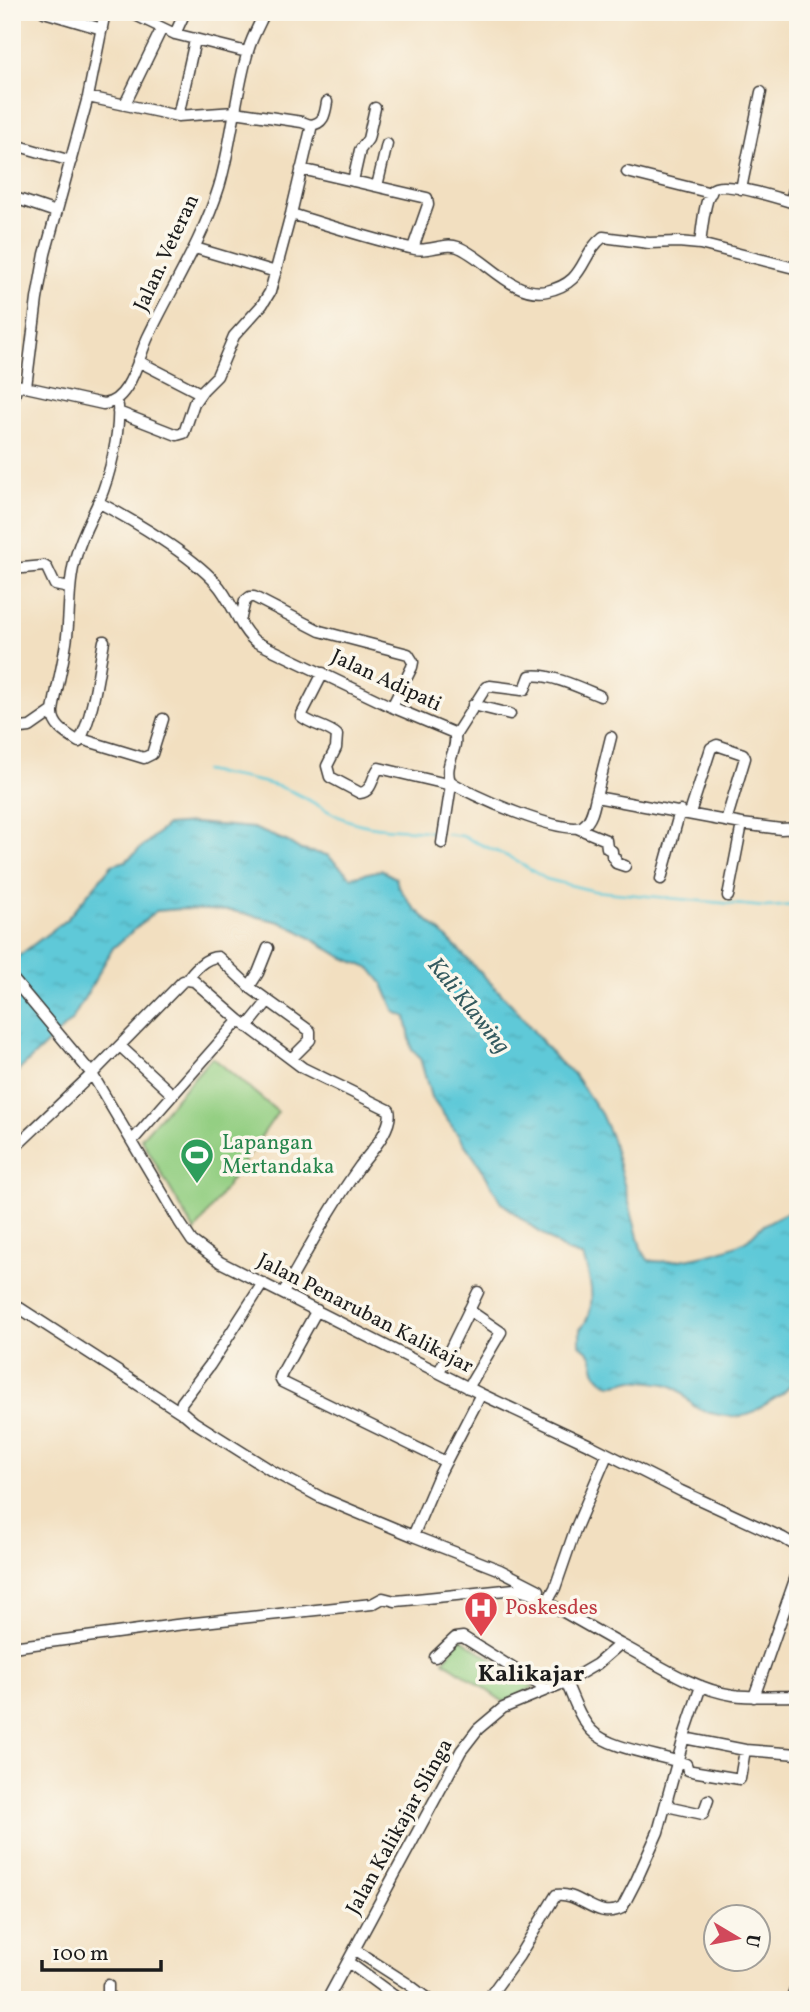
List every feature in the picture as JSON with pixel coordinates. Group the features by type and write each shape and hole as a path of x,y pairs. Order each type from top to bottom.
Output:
{"street":[{"path":"44,12 102,29"},
{"path":"12,404 45,254 88,97 105,12"},
{"path":"129,12 175,34 247,52"},
{"path":"175,34 185,12"},
{"name":"Jalan. Veteran","path":"117,400 127,387 150,333 195,248 219,185 247,52 265,12"},
{"path":"125,104 162,28"},
{"path":"178,116 195,40"},
{"path":"741,189 761,92"},
{"path":"88,97 178,116 235,112 310,125 320,123 323,119 327,102"},
{"path":"353,181 360,150 368,138 375,108"},
{"path":"118,412 180,435 186,431 194,403 216,376 234,336 267,299 291,214 310,125"},
{"path":"12,144 71,160"},
{"path":"377,186 387,144"},
{"path":"301,169 425,197 428,205 413,248"},
{"path":"700,244 713,189 720,186 741,189 794,203 798,170"},
{"path":"627,172 710,193"},
{"path":"12,197 56,212"},
{"path":"291,214 413,248 425,250 444,246 457,247 500,276 534,292 555,289 576,275 598,240 603,237 649,243 700,244 798,269"},
{"path":"195,248 276,272"},
{"path":"138,361 200,393"},
{"path":"18,386 96,403 108,404 117,400 113,448 98,502 81,538 69,588 66,639 52,719 56,726 78,742 81,739 144,758 152,754 163,719"},
{"name":"Jalan Adipati","path":"98,502 122,515 206,572 222,590 248,635 256,642 392,707 456,734 447,771 452,784 442,843"},
{"path":"12,569 46,566 55,585 69,588"},
{"path":"240,621 246,601 254,597 320,631 408,654 413,662 412,667 392,707"},
{"path":"81,739 95,689 104,641"},
{"path":"323,673 301,716 337,735 336,748 327,766 330,777 360,793 369,789 379,768 452,784 518,814 570,828 582,827 587,822 596,797 611,737"},
{"path":"456,734 486,687 522,690 532,675 564,682 600,695"},
{"path":"473,705 510,714"},
{"path":"12,729 30,727 52,711"},
{"path":"662,879 711,748 717,745 743,754 745,758 726,821"},
{"path":"596,797 742,824 781,829 798,828"},
{"path":"728,896 742,824"},
{"path":"577,828 606,840 607,848 612,851 616,863 625,866"},
{"path":"249,986 258,973 268,948"},
{"path":"12,1150 92,1074 194,970 215,956 268,1001 310,1031 310,1040 291,1059"},
{"name":"Jalan Penaruban Kalikajar","path":"12,978 92,1074 192,1241 220,1262 468,1388 798,1547"},
{"path":"187,979 194,981 243,1024 313,1074 384,1107 390,1114 383,1134 349,1180 283,1293"},
{"path":"132,1141 173,1094 268,1001"},
{"path":"120,1046 173,1094"},
{"path":"182,1413 182,1402 210,1365 263,1283"},
{"path":"439,1372 478,1292"},
{"path":"12,1303 272,1471 302,1487 354,1512 500,1570 620,1644 701,1686 733,1695 798,1696"},
{"path":"317,1310 282,1373 282,1382 446,1462"},
{"path":"468,1388 501,1332 469,1310"},
{"path":"413,1536 446,1462 481,1394"},
{"path":"548,1599 555,1588 575,1530 607,1455"},
{"path":"755,1695 798,1571"},
{"path":"12,1647 176,1625 372,1604 383,1598 395,1601 515,1589 548,1599"},
{"path":"435,1657 455,1638 461,1636 546,1689"},
{"name":"Jalan Kalikajar Slinga","path":"327,2000 471,1737 503,1708 566,1682 597,1664 620,1644"},
{"path":"566,1682 591,1731 599,1737 635,1751 678,1761 686,1764 688,1770 740,1779 745,1750"},
{"path":"487,2000 519,1956 556,1895 571,1896 608,1913 622,1908 657,1832 701,1686"},
{"path":"684,1738 745,1750 798,1754"},
{"path":"667,1802 671,1807 703,1814 708,1800"},
{"path":"355,1950 429,2000"},
{"path":"348,1962 397,1999"},
{"path":"791,2000 798,1981"},
{"path":"108,1984 108,2000"}],"green space":[{"name":"Lapangan Mertandaka","path":"212,1057 278,1112 195,1232 141,1138"},
{"path":"460,1638 534,1687 504,1702 444,1661"}],"water":[{"name":"Kali Klawing","path":"194,823 253,828 301,850 327,855 351,877 381,870 396,878 398,886 414,908 512,1005 558,1061 573,1073 601,1114 612,1139 641,1248 648,1260 684,1259 740,1244 764,1225 798,1206 798,1377 787,1389 749,1414 727,1416 699,1409 670,1385 633,1380 613,1384 602,1380 590,1354 580,1345 580,1329 590,1313 592,1294 583,1257 566,1251 501,1202 481,1167 431,1097 420,1058 412,1050 406,1017 395,1012 383,984 371,969 340,956 280,922 233,911 156,911 113,948 72,1020 12,1077 12,961 67,919 112,865 126,861 167,825"}],"waterway":[{"path":"204,771 282,788 335,815 361,824 440,833"},
{"path":"447,834 462,836 511,858 546,879 594,891 765,907 798,905"}],"place":[{"name":"Lapangan Mertandaka","path":"197,1185"},
{"name":"Poskesdes","path":"481,1638"}],"district":[{"name":"Kalikajar","path":"531,1675"}]}
